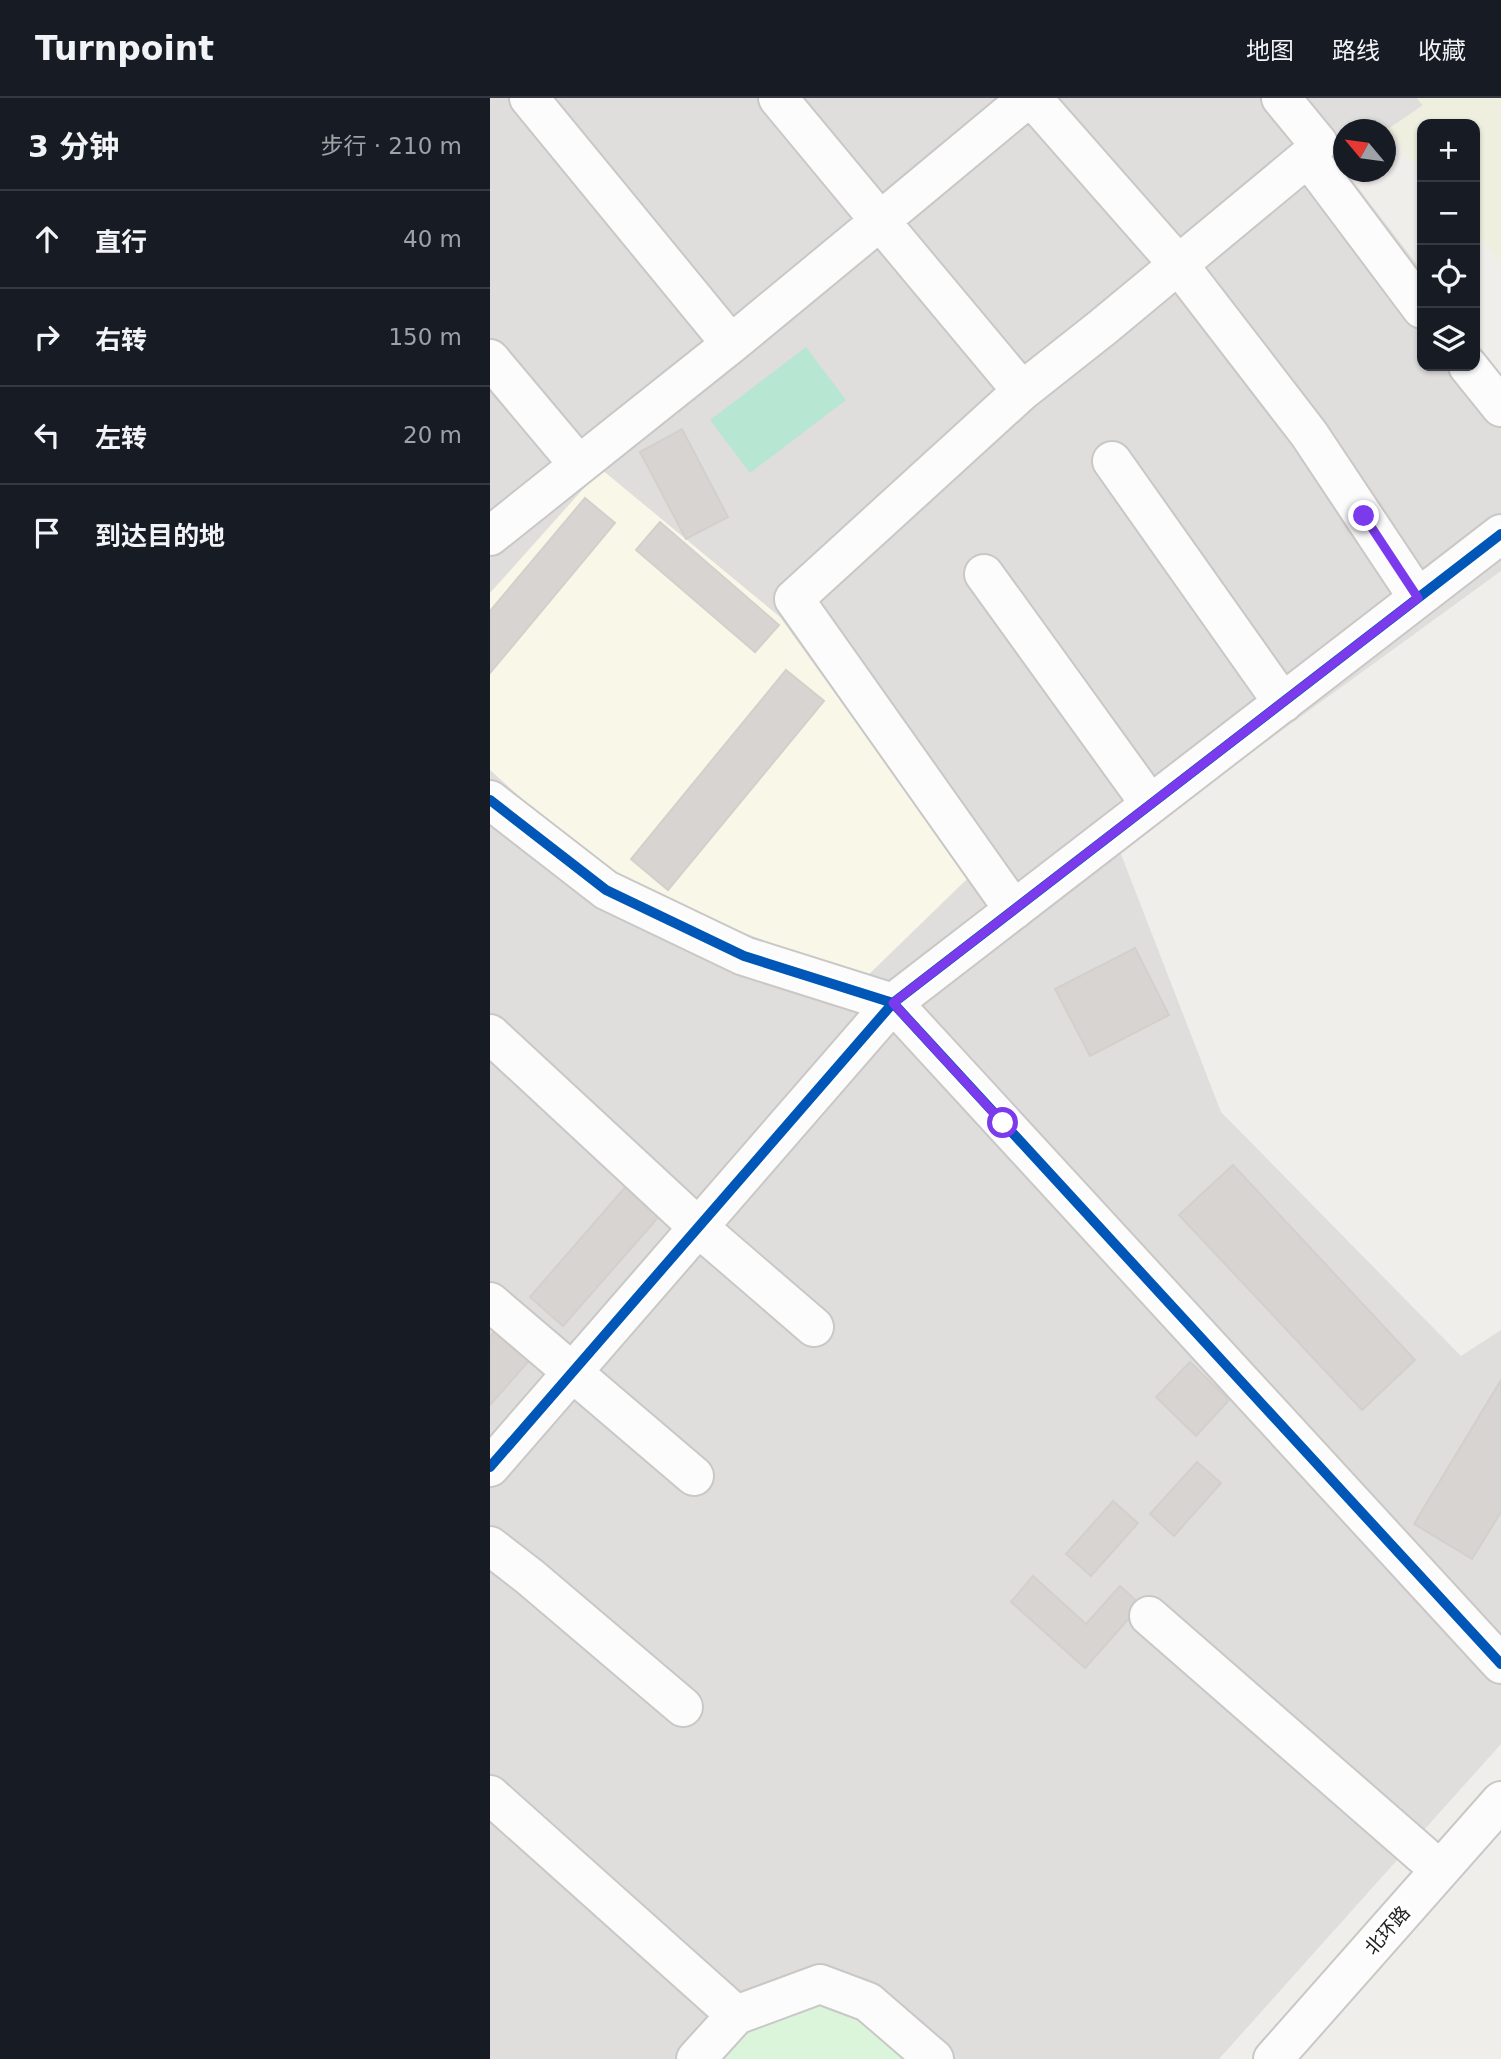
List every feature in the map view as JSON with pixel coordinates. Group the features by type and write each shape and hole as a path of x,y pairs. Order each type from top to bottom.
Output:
{"street":[{"path":"529,98 732,344"},
{"path":"778,98 1023,391"},
{"path":"490,536 732,344 1030,98 1178,264 1309,434 1418,598"},
{"path":"1014,910 794,599 1023,391 1308,157 1318,143 1281,98"},
{"path":"1308,157 1421,308"},
{"path":"490,359 579,465"},
{"path":"1472,371 1501,407"},
{"path":"1112,461 1283,703"},
{"path":"490,1467 893,1003 1501,534"},
{"path":"984,574 1150,804"},
{"path":"490,800 606,890 744,956 893,1003 1501,1664"},
{"path":"490,1034 698,1227 814,1327"},
{"path":"490,1302 694,1476"},
{"path":"490,1546 683,1707"},
{"path":"1149,1616 1440,1870"},
{"path":"490,1795 736,2015"},
{"name":"北环路","path":"1273,2059 1501,1801"},
{"path":"696,2059 736,2015 820,1984 868,2002 934,2059"}],"shaded area":[{"path":"490,98 1417,98 1423,105 1396,124 1396,119 1333,119 1333,182 1354,182 1417,264 1417,371 1480,371 1480,347 1501,375 1501,571 1119,849 1221,1112 1461,1356 1501,1330 1501,1744 1219,2059 490,2059"},
{"path":"601,469 780,617 968,878 862,981 750,935 674,911 599,868 490,770 490,593"}],"green space":[{"path":"1417,98 1501,98 1501,263 1480,238 1480,119 1417,119 1417,166 1396,142 1396,124 1423,106"},
{"path":"806,347 846,400 750,473 710,420"},
{"path":"806,1999 870,2014 920,2059 725,2059 762,2014"}],"building":[{"path":"682,429 728,517 686,539 640,452"},
{"path":"585,498 615,523 490,673 490,611"},
{"path":"660,522 779,625 755,652 636,550"},
{"path":"786,670 824,701 668,890 631,859"},
{"path":"1135,948 1169,1015 1090,1056 1055,989"},
{"path":"1233,1165 1415,1360 1362,1410 1179,1215"},
{"path":"628,1184 662,1213 563,1326 530,1297"},
{"path":"500,1324 535,1354 490,1405 490,1337"},
{"path":"1190,1362 1229,1400 1196,1436 1156,1397"},
{"path":"1501,1380 1501,1512 1472,1559 1414,1524"},
{"path":"1197,1462 1221,1483 1174,1536 1150,1514"},
{"path":"1113,1501 1138,1523 1091,1576 1066,1554"},
{"path":"1033,1576 1086,1624 1120,1586 1141,1605 1085,1668 1011,1602"}],"cycle path":[{"path":"490,1467 893,1003 1501,534"},
{"path":"490,800 606,890 744,956 893,1003 1501,1664"}],"route":[{"path":"1003,1123 893,1003 1418,598 1364,516"}]}
